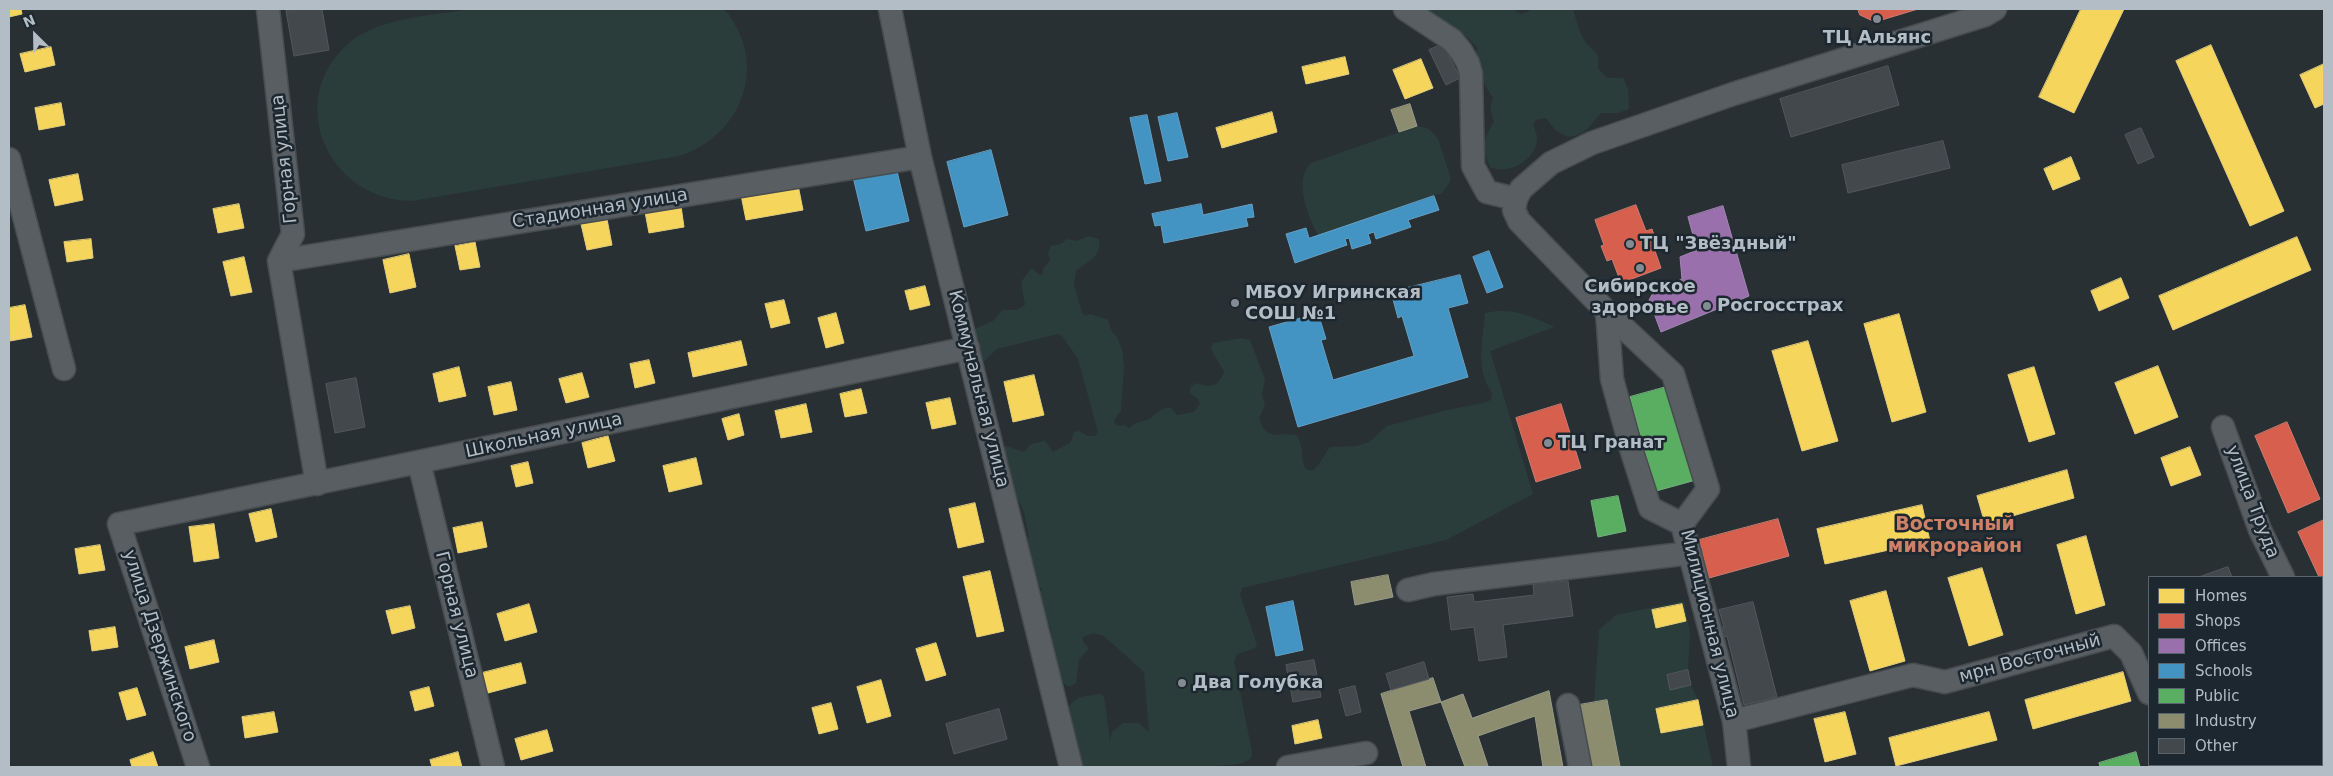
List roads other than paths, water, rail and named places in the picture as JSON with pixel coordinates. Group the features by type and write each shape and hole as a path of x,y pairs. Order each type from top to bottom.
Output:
{"street":[{"name":"Горная улица","path":"268,9 293,234 279,261"},
{"name":"Коммунальная улица","path":"890,9 920,157 1071,767"},
{"path":"1405,9 1452,40 1468,63 1471,74 1473,166 1487,192 1516,199 1521,189 1551,163 1592,143 1733,94 1985,15 1995,9"},
{"name":"Стадионная улица","path":"279,261 920,157"},
{"path":"9,159 64,370"},
{"name":"Милиционная улица","path":"1516,199 1514,210 1519,221 1608,312 1673,374 1708,489 1682,524 1734,721 1739,767"},
{"path":"279,261 317,484"},
{"path":"1608,312 1612,379 1650,508 1682,524"},
{"name":"Школьная улица","path":"119,524 968,348"},
{"name":"улица Труда","path":"2223,427 2260,530 2283,576"},
{"name":"Горная улица","path":"419,462 493,767"},
{"name":"улица Дзержинского","path":"119,524 198,767"},
{"path":"1408,590 1434,584 1690,553"},
{"name":"мрн Восточный","path":"1734,721 1913,675 1946,682 2114,636 2132,653 2148,691"},
{"path":"1568,705 1580,767"},
{"path":"1288,767 1366,753"}],"place":[{"name":"ТЦ Альянс","path":"1877,19"},
{"name":"ТЦ \"Звёздный\"","path":"1630,244"},
{"name":"Сибирское здоровье","path":"1640,268"},
{"name":"МБОУ Игринская СОШ №1","path":"1235,303"},
{"name":"Росгосстрах","path":"1707,306"},
{"name":"ТЦ Гранат","path":"1548,443"},
{"name":"Два Голубка","path":"1182,683"}],"district":[{"name":"Восточный микрорайон","path":"1955,536"}]}
